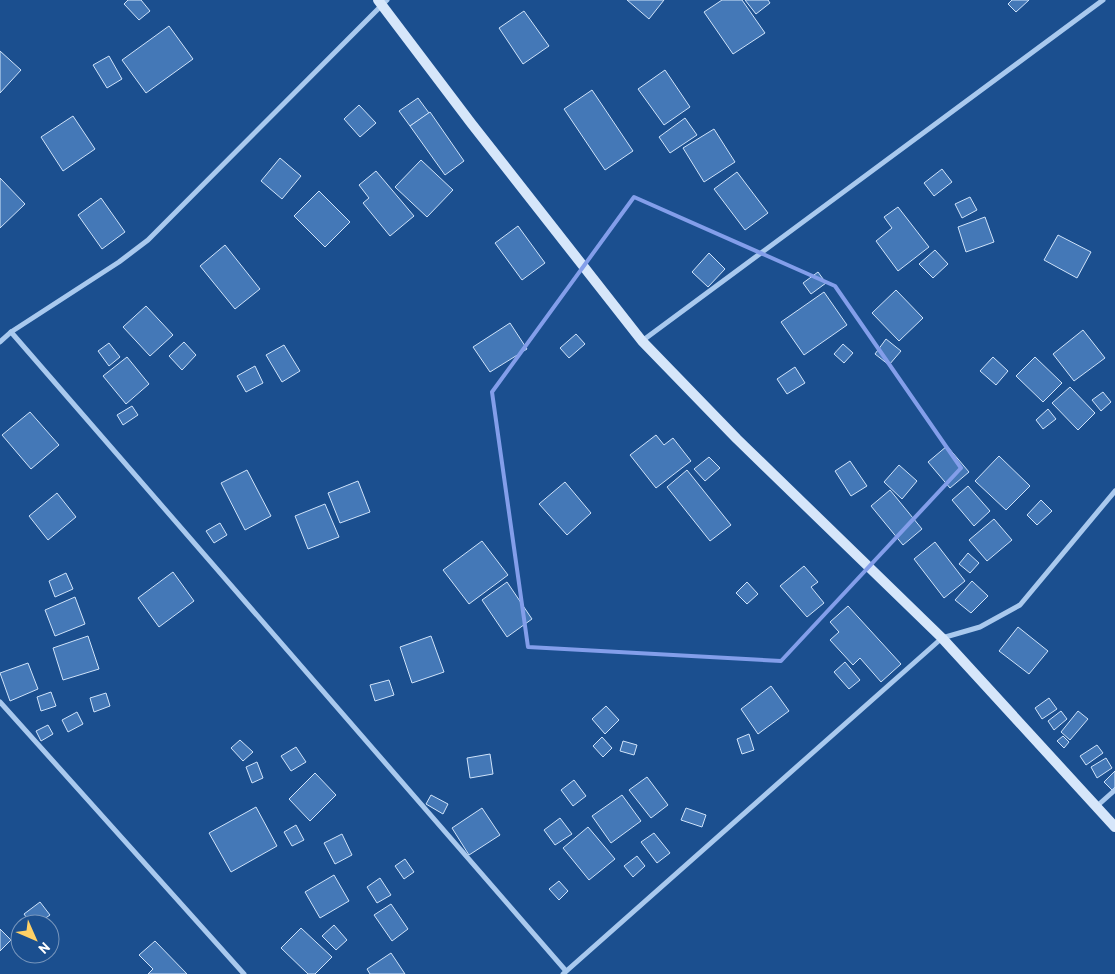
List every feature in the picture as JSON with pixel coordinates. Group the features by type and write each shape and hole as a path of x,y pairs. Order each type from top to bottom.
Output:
{"main road":[{"path":"382,2 471,123 642,341 738,439 942,638 1115,827"}],"street":[{"path":"642,341 1103,0"},
{"path":"0,342 11,332 119,262 148,240 382,2"},
{"path":"11,332 565,973 942,638 980,627 1020,605 1115,491"},
{"path":"0,702 244,974"},
{"path":"1096,807 1115,790"}],"highlighted area":[{"path":"634,197 835,286 961,468 781,661 528,647 492,392"}],"building":[{"path":"128,0 141,0 150,11 139,20 124,4"},
{"path":"627,0 664,0 649,19"},
{"path":"722,0 742,0 765,33 733,54 704,12"},
{"path":"745,0 768,0 770,3 756,14"},
{"path":"1012,0 1029,0 1016,12 1008,4"},
{"path":"524,11 549,46 523,64 499,28"},
{"path":"169,26 193,59 146,93 122,60"},
{"path":"0,51 21,70 0,93"},
{"path":"109,56 122,79 107,88 93,65"},
{"path":"665,70 690,107 664,125 638,89"},
{"path":"592,90 633,151 605,170 564,109"},
{"path":"418,98 429,113 410,126 399,111"},
{"path":"359,105 376,123 360,137 344,119"},
{"path":"430,112 464,161 445,175 410,126"},
{"path":"73,116 95,149 63,171 41,137"},
{"path":"685,118 697,135 670,153 659,137"},
{"path":"714,129 735,162 704,182 683,148"},
{"path":"280,158 301,176 282,199 261,181"},
{"path":"421,160 453,190 427,217 395,187"},
{"path":"942,169 952,182 934,196 924,183"},
{"path":"376,171 414,216 390,236 363,203 369,198 359,185"},
{"path":"737,172 768,213 745,230 714,189"},
{"path":"0,178 25,204 0,228"},
{"path":"319,191 350,222 325,247 294,216"},
{"path":"970,197 977,210 962,218 955,204"},
{"path":"101,198 125,232 102,249 78,215"},
{"path":"898,207 929,247 898,271 876,241 892,228 884,217"},
{"path":"985,217 994,242 966,252 958,227"},
{"path":"518,226 545,263 522,280 495,243"},
{"path":"1058,235 1091,252 1077,278 1044,260"},
{"path":"225,245 260,289 235,309 200,266"},
{"path":"935,250 948,264 933,278 919,264"},
{"path":"709,253 725,269 708,287 692,272"},
{"path":"818,272 826,283 811,294 803,283"},
{"path":"896,290 923,318 899,341 872,313"},
{"path":"824,292 847,325 804,355 781,322"},
{"path":"146,306 173,335 150,356 123,327"},
{"path":"510,323 527,349 490,372 473,347"},
{"path":"1083,330 1105,358 1074,381 1053,354"},
{"path":"576,334 585,344 569,358 560,348"},
{"path":"886,339 901,351 889,365 875,354"},
{"path":"184,342 196,355 182,370 169,356"},
{"path":"109,343 120,357 109,366 98,351"},
{"path":"843,344 853,353 844,363 834,354"},
{"path":"284,345 300,371 282,382 266,355"},
{"path":"127,357 149,384 126,404 103,376"},
{"path":"993,357 1008,371 996,385 980,371"},
{"path":"1035,357 1062,383 1043,402 1016,376"},
{"path":"255,366 263,383 246,392 237,376"},
{"path":"795,367 805,383 787,394 777,379"},
{"path":"1070,387 1095,413 1078,430 1052,403"},
{"path":"1103,392 1111,402 1101,411 1092,400"},
{"path":"132,406 138,415 123,425 117,415"},
{"path":"1048,409 1056,419 1043,429 1036,420"},
{"path":"30,412 59,445 31,469 2,435"},
{"path":"656,435 664,445 673,438 691,461 656,488 630,455"},
{"path":"947,446 969,472 950,488 928,462"},
{"path":"999,456 1030,486 1006,510 975,481"},
{"path":"709,457 720,468 705,481 694,469"},
{"path":"850,461 867,486 851,496 835,471"},
{"path":"899,465 917,481 902,499 884,482"},
{"path":"247,470 271,516 245,530 221,483"},
{"path":"687,470 731,525 710,541 667,487"},
{"path":"358,481 370,512 340,523 328,493"},
{"path":"565,482 591,513 567,535 539,504"},
{"path":"968,486 990,511 974,526 952,500"},
{"path":"890,490 922,529 903,545 871,506"},
{"path":"57,493 76,517 48,540 29,516"},
{"path":"1041,500 1052,511 1037,525 1027,515"},
{"path":"325,504 339,537 308,549 295,516"},
{"path":"994,519 1012,540 987,561 969,540"},
{"path":"220,523 227,535 214,543 206,531"},
{"path":"482,541 508,575 469,604 443,570"},
{"path":"935,542 965,581 944,598 914,559"},
{"path":"968,553 979,563 970,573 959,564"},
{"path":"804,566 818,582 811,587 824,603 807,617 780,586"},
{"path":"173,572 194,601 159,627 138,598"},
{"path":"66,573 73,589 55,597 49,581"},
{"path":"972,581 988,596 971,613 955,600"},
{"path":"507,582 532,619 507,637 482,600"},
{"path":"747,582 758,594 747,604 736,593"},
{"path":"75,597 85,624 55,636 45,610"},
{"path":"848,606 901,664 881,682 860,658 853,665 830,640 839,632 830,622"},
{"path":"1018,627 1048,651 1029,674 999,651"},
{"path":"88,636 99,669 63,680 53,648"},
{"path":"431,636 444,672 412,683 400,647"},
{"path":"845,662 860,680 849,689 834,672"},
{"path":"28,663 38,689 10,701 0,673"},
{"path":"389,680 394,695 375,701 370,685"},
{"path":"771,686 789,711 758,734 741,709"},
{"path":"51,692 56,706 41,711 37,697"},
{"path":"106,693 110,706 94,712 90,698"},
{"path":"1049,698 1057,709 1042,719 1035,708"},
{"path":"606,706 619,720 605,734 592,719"},
{"path":"1061,711 1067,719 1054,730 1048,721"},
{"path":"1078,711 1088,719 1070,740 1061,732"},
{"path":"77,712 83,724 68,732 62,720"},
{"path":"48,725 53,734 41,741 36,731"},
{"path":"749,734 754,750 742,754 737,739"},
{"path":"1063,736 1069,742 1064,748 1057,741"},
{"path":"602,737 612,748 603,757 593,746"},
{"path":"240,740 253,752 243,761 231,748"},
{"path":"623,741 637,745 634,755 620,751"},
{"path":"1097,745 1103,753 1086,765 1080,756"},
{"path":"296,747 306,762 291,771 281,756"},
{"path":"490,754 493,774 470,778 467,758"},
{"path":"1106,758 1112,768 1097,778 1091,767"},
{"path":"257,762 263,778 252,783 246,767"},
{"path":"1115,771 1115,787 1112,790 1104,782"},
{"path":"315,773 336,795 310,821 289,799"},
{"path":"647,777 668,805 651,818 629,790"},
{"path":"574,780 586,796 573,806 561,790"},
{"path":"431,795 448,804 443,814 426,804"},
{"path":"622,795 641,821 611,843 592,816"},
{"path":"256,807 277,846 231,872 209,833"},
{"path":"482,808 500,835 469,855 452,828"},
{"path":"686,808 706,815 702,827 681,820"},
{"path":"560,818 572,834 555,845 544,830"},
{"path":"296,825 304,840 292,846 284,832"},
{"path":"588,827 615,859 589,880 563,848"},
{"path":"654,833 670,853 657,863 641,842"},
{"path":"342,834 352,855 335,864 324,843"},
{"path":"637,856 645,866 633,877 624,866"},
{"path":"405,859 414,872 404,879 395,866"},
{"path":"334,875 349,901 320,918 305,892"},
{"path":"380,878 391,895 377,903 367,887"},
{"path":"559,881 568,891 559,900 549,889"},
{"path":"40,902 49,914 24,914"},
{"path":"391,904 408,929 392,941 374,915"},
{"path":"334,925 347,940 336,950 322,936"},
{"path":"301,928 332,957 315,974 308,974 281,948"},
{"path":"0,929 10,941 0,951"},
{"path":"155,941 187,974 148,974 153,969 139,955"},
{"path":"391,953 405,974 370,974 367,969"}]}
